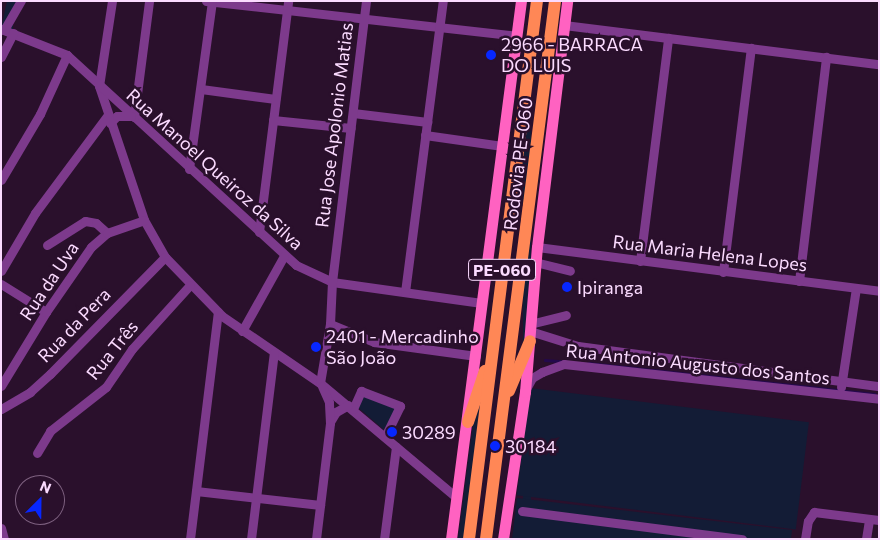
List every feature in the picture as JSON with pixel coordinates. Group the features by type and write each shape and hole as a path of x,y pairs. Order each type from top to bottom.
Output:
{"highway":[{"name":"Rodovia PE-060","path":"469,539 537,1"},
{"name":"Rodovia PE-060","path":"486,539 541,125 555,1"},
{"path":"503,405 530,332"},
{"path":"468,422 493,347"}],"main road":[{"name":"PE-060","path":"451,539 468,422 521,1"},
{"name":"PE-060","path":"503,539 525,392 535,262 567,1"},
{"path":"506,128 522,122 541,125 551,134"}],"street":[{"path":"3,29 21,1"},
{"path":"112,1 100,86 109,120 144,220 165,256 190,286 218,312 242,331 320,383 456,498"},
{"path":"1,271 34,213 109,120 117,116 134,117 149,1"},
{"name":"Rua Jose Apolonio Matias","path":"320,383 330,324 332,282 366,1"},
{"path":"405,292 444,1"},
{"path":"189,169 201,89 210,2 288,6 364,20 516,36"},
{"path":"259,232 288,6"},
{"path":"564,25 879,64"},
{"name":"Rua Manoel Queiroz da Silva","path":"3,29 67,56 284,256 332,282 482,303"},
{"path":"1,57 13,33"},
{"path":"640,261 668,38"},
{"path":"723,272 751,48"},
{"path":"1,180 40,114 67,56"},
{"path":"799,281 826,58"},
{"path":"201,89 275,99"},
{"path":"352,113 427,122"},
{"path":"273,120 351,128"},
{"path":"425,135 502,146"},
{"name":"Rua da Uva","path":"1,386 46,312 91,248 107,233 144,220"},
{"path":"47,245 85,221 96,223 107,233"},
{"name":"Rua Maria Helena Lopes","path":"537,247 879,291"},
{"name":"Rua da Pera","path":"1,409 43,380 165,256"},
{"path":"242,331 284,256"},
{"path":"535,262 570,271"},
{"path":"1,284 46,312"},
{"name":"Rua Três","path":"37,453 50,431 106,386 132,349 190,286"},
{"path":"841,388 856,288"},
{"path":"190,539 218,312"},
{"path":"530,332 566,315"},
{"path":"330,324 374,342 476,356"},
{"path":"530,332 578,346 841,388 879,386"},
{"path":"251,539 274,353"},
{"name":"Rua Antonio Augusto dos Santos","path":"525,392 532,378 564,364 841,388 879,399"},
{"path":"316,539 330,422 329,402 320,383"},
{"path":"330,422 336,412 350,407 361,391 401,407 385,437"},
{"path":"384,539 396,447"},
{"path":"196,491 320,505"},
{"path":"522,511 742,539"},
{"path":"805,539 808,521 814,512 874,520 866,539"},
{"path":"1,528 4,539"}],"shaded area":[{"path":"7,1 17,1 13,8 13,33 1,29"},
{"path":"523,129 531,129 531,539 523,539"},
{"path":"484,383 465,539 458,539 473,424"},
{"path":"530,388 809,422 796,529 517,495"},
{"path":"360,389 405,405 390,435 354,404"},
{"path":"517,498 792,530 791,539 512,539"}],"waterway":[{"path":"545,360 561,361"},
{"path":"589,363 874,394"}],"place":[{"name":"2966 - BARRACA DO LUIS","path":"491,55"},
{"name":"Ipiranga","path":"567,287"},
{"name":"2401 - Mercadinho São João","path":"316,347"},
{"name":"30289","path":"392,432"},
{"name":"30184","path":"495,446"}]}
